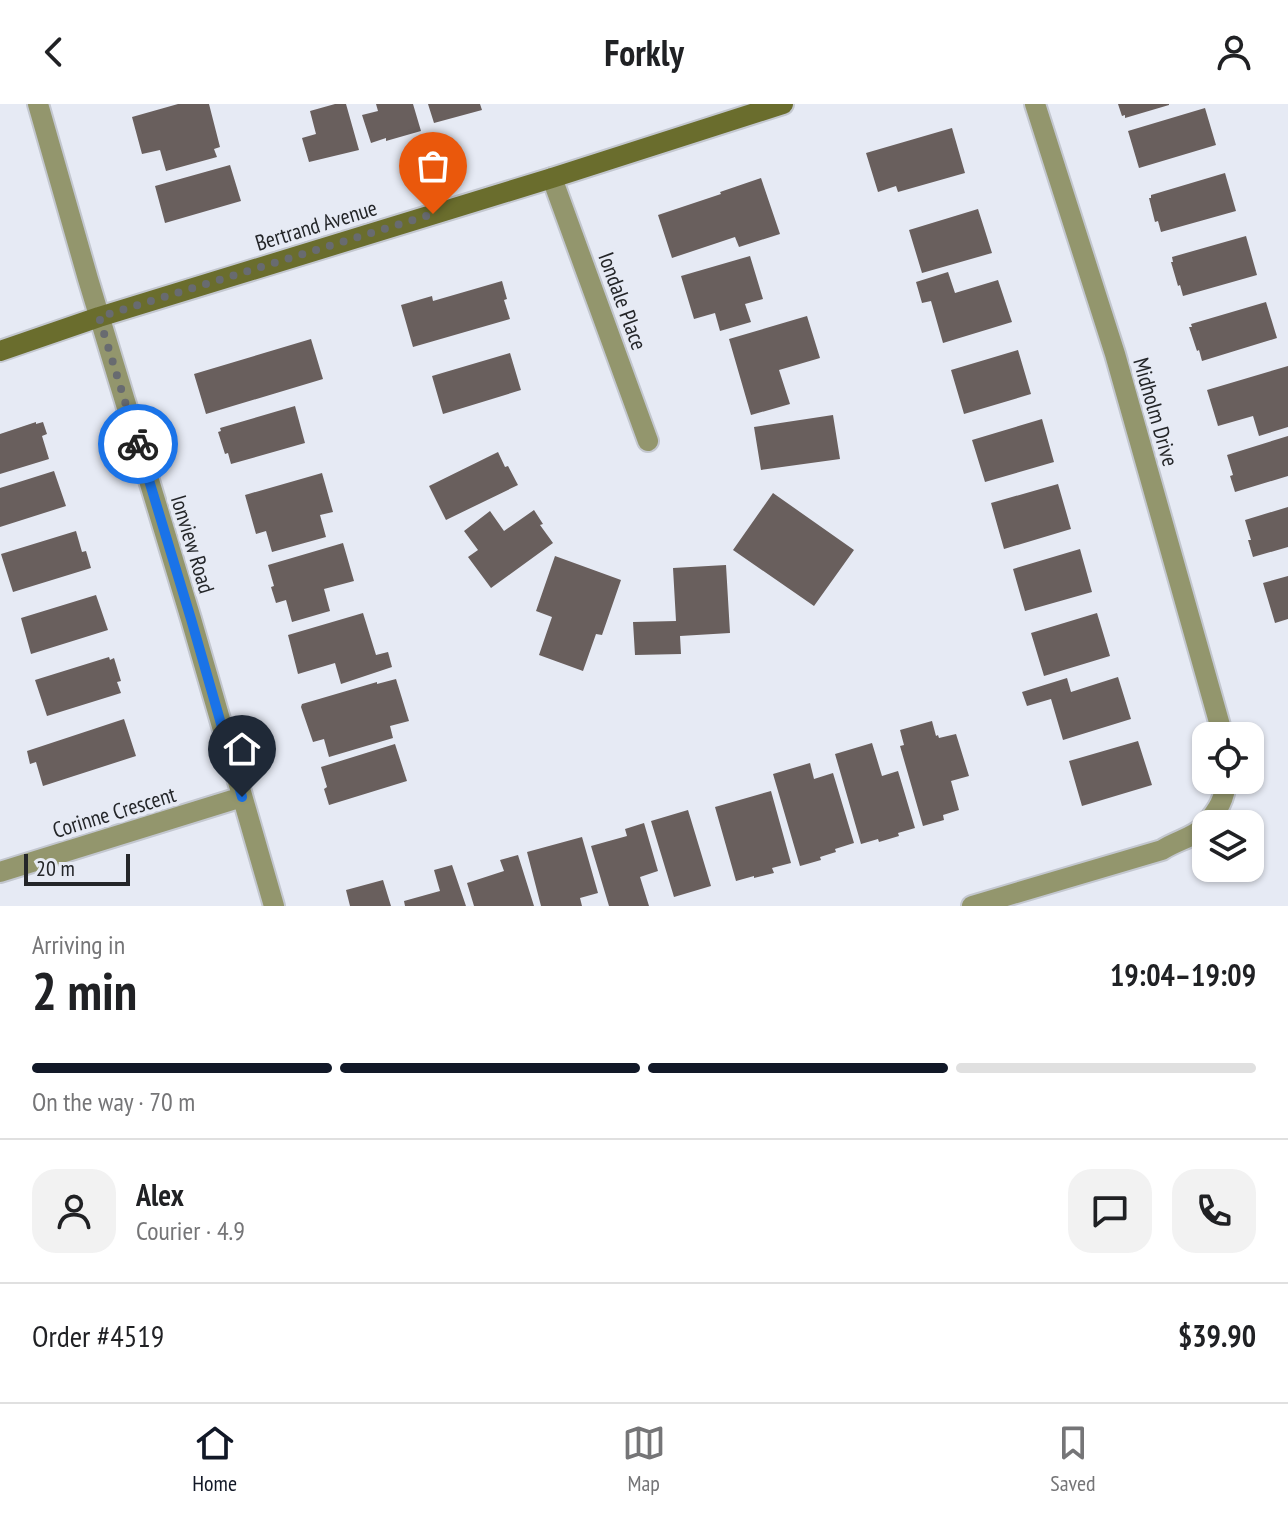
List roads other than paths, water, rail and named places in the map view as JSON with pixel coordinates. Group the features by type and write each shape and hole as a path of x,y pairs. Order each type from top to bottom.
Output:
{"street":[{"name":"Ionview Road","path":"38,104 274,906"},
{"name":"Bertrand Avenue","path":"0,351 99,317 783,104"},
{"name":"Midholm Drive","path":"1035,104 1115,354 1219,722"},
{"name":"Iondale Place","path":"552,178 648,441"},
{"name":"Corinne Crescent","path":"0,872 242,797"},
{"path":"972,906 1162,850 1192,834"}]}
